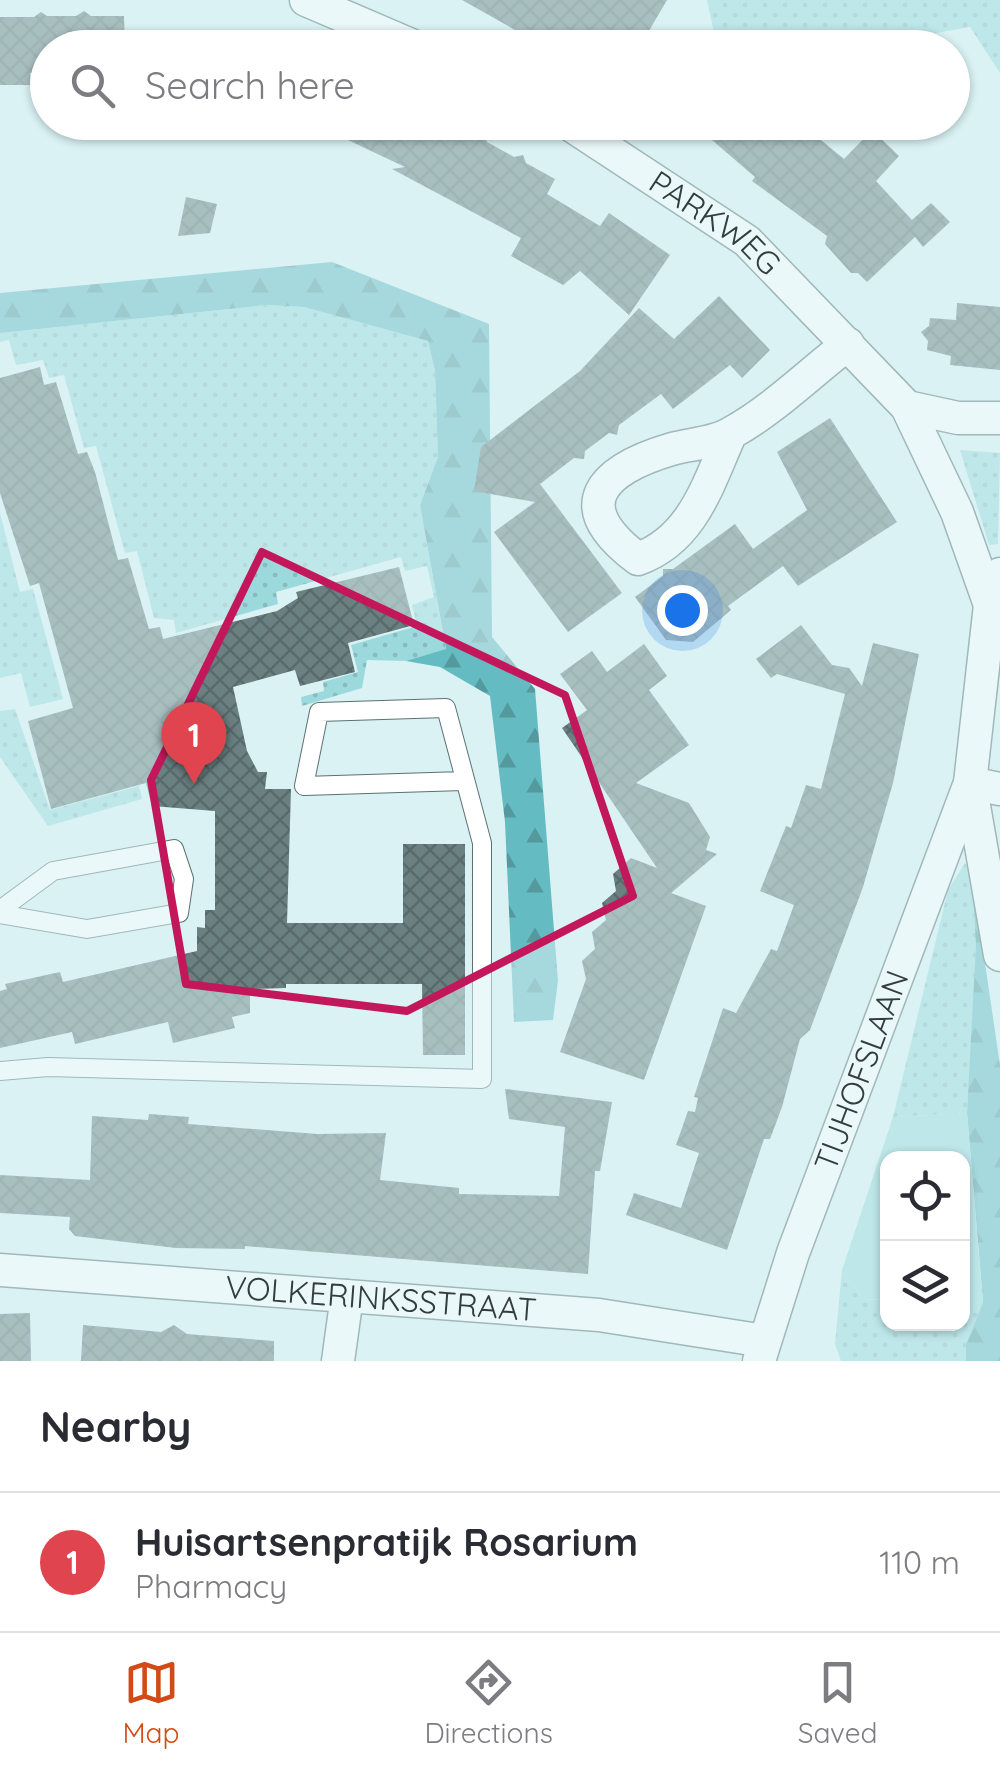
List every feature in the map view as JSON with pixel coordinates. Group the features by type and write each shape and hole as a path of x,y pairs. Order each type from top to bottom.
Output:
{"street":[{"path":"306,0 376,30"},
{"name":"PARKWEG","path":"593,140 747,241 906,407 995,590"},
{"path":"730,435 848,344"},
{"path":"906,407 958,418 1000,418"},
{"name":"TIJHOFSLAAN","path":"995,590 985,786 1000,955"},
{"name":"TIJHOFSLAAN","path":"761,1351 985,786"},
{"name":"VOLKERINKSSTRAAT","path":"0,1270 598,1315 761,1351"},
{"path":"338,1361 347,1296"}],"lane":[{"path":"0,1072 48,1067 482,1079 482,842 446,708 320,712 304,786 463,782"},
{"path":"174,850 184,879 179,912 87,929 0,912 53,871 174,850"}],"highlighted area":[{"path":"262,552 565,695 633,896 407,1011 186,984 151,780"}],"shaded area":[{"path":"707,0 1000,0 1000,73 970,27 713,30"},
{"path":"267,305 304,307 428,341 435,371 438,457 420,505 446,650 406,661 367,660 362,688 302,706 301,697 324,691 323,682 358,672 351,645 417,626 412,605 434,597 427,566 405,571 401,557 276,592 278,604 176,633 174,620 154,618 137,551 125,553 96,446 84,448 64,375 49,378 43,360 16,365 9,340 0,342 0,333"},
{"path":"960,450 1000,453 998,544 989,545"},
{"path":"0,513 20,592 33,589 63,699 30,707 21,673 0,678"},
{"path":"15,709 50,810 139,786 142,799 48,826 0,757 0,711"},
{"path":"965,863 972,883 977,946 967,1113 893,1117 948,890"},
{"path":"967,1113 983,1302 970,1302 970,1151 882,1151 893,1117"},
{"path":"880,1156 880,1300 863,1299 842,1270"},
{"path":"842,1270 863,1299 880,1300 880,1331 970,1331 970,1302 983,1302 966,1345 966,1361 841,1361 835,1344"}],"green space":[{"path":"332,262 489,324 492,637 535,689 558,981 553,1020 514,1022 505,822 490,696 440,667 406,661 446,649 420,505 438,457 435,371 428,341 304,307 267,305 0,333 0,293"},
{"path":"972,875 1000,1065 1000,1361 966,1361 966,1345 983,1302 967,1113 976,945"}],"building":[{"path":"462,0 667,0 650,30 515,30"},
{"path":"84,11 91,16 124,16 124,30 30,30 30,85 0,85 0,17 34,17 41,12 47,16 76,16"},
{"path":"348,140 486,140 514,157 523,155 526,163 555,179 547,194 600,226 609,213 670,255 629,315 580,271 563,285 511,256 521,238 392,169 405,167"},
{"path":"712,140 821,140 844,159 862,140 882,140 899,156 876,181 912,220 931,203 950,222 923,247 915,237 867,282 858,273 851,273 825,244 827,236 752,181 755,177"},
{"path":"186,197 217,204 210,233 178,236"},
{"path":"719,296 770,350 742,378 730,365 673,409 661,394 619,425 617,435 609,433 585,451 584,459 574,458 540,484 622,593 568,632 494,532 535,502 474,491 481,447 580,371 639,308 674,339"},
{"path":"957,303 1000,307 1000,370 950,365 951,356 927,350 928,341 921,332 929,326 930,318 956,320"},
{"path":"40,367 44,385 56,382 78,454 87,452 118,560 128,558 149,629 160,627 163,639 277,611 298,598 296,592 399,567 414,625 348,643 355,672 300,686 295,670 233,687 247,751 258,772 267,772 265,789 291,789 287,923 403,923 403,844 465,844 465,1055 423,1055 422,984 286,984 286,988 250,989 250,1013 232,1017 235,1028 173,1043 168,1022 75,1044 72,1032 0,1048 0,991 7,989 5,984 60,972 63,982 197,951 197,927 205,928 205,910 215,910 215,811 152,806 146,783 51,809 28,721 73,708 39,583 30,586 0,493 0,378"},
{"path":"830,418 897,522 798,586 783,566 728,606 731,610 693,642 666,640 635,597 663,576 663,569 673,569 735,524 753,549 807,510 777,452"},
{"path":"801,625 832,665 849,668 862,686 873,643 919,654 893,783 863,887 810,1030 800,1039 782,1107 770,1139 764,1139 727,1250 626,1215 634,1193 681,1208 699,1153 676,1145 688,1111 695,1112 698,1098 694,1097 723,1008 736,1013 771,949 777,951 794,905 760,891 786,826 791,828 806,785 821,789 845,694 777,674 771,678 756,659"},
{"path":"644,644 667,676 649,690 689,745 636,783 689,803 710,837 706,850 717,854 671,893 706,906 644,1080 560,1052 586,979 582,961 595,949 592,932 606,920 602,903 616,891 613,874 631,858 657,868 562,728 587,710 560,674 592,651 607,672"},
{"path":"505,1089 612,1102 600,1171 595,1171 588,1274 245,1246 176,1248 75,1236 69,1229 70,1217 0,1213 0,1175 90,1180 92,1116 148,1120 149,1114 189,1117 188,1124 317,1134 386,1133 380,1180 459,1188 459,1194 559,1196 565,1127 509,1119"},
{"path":"30,1313 31,1361 0,1361 0,1314"},
{"path":"83,1325 161,1332 174,1325 187,1334 274,1341 274,1361 81,1361"}],"place":[{"name":"Huisartsenpratijk Rosarium","path":"194,784"}]}
